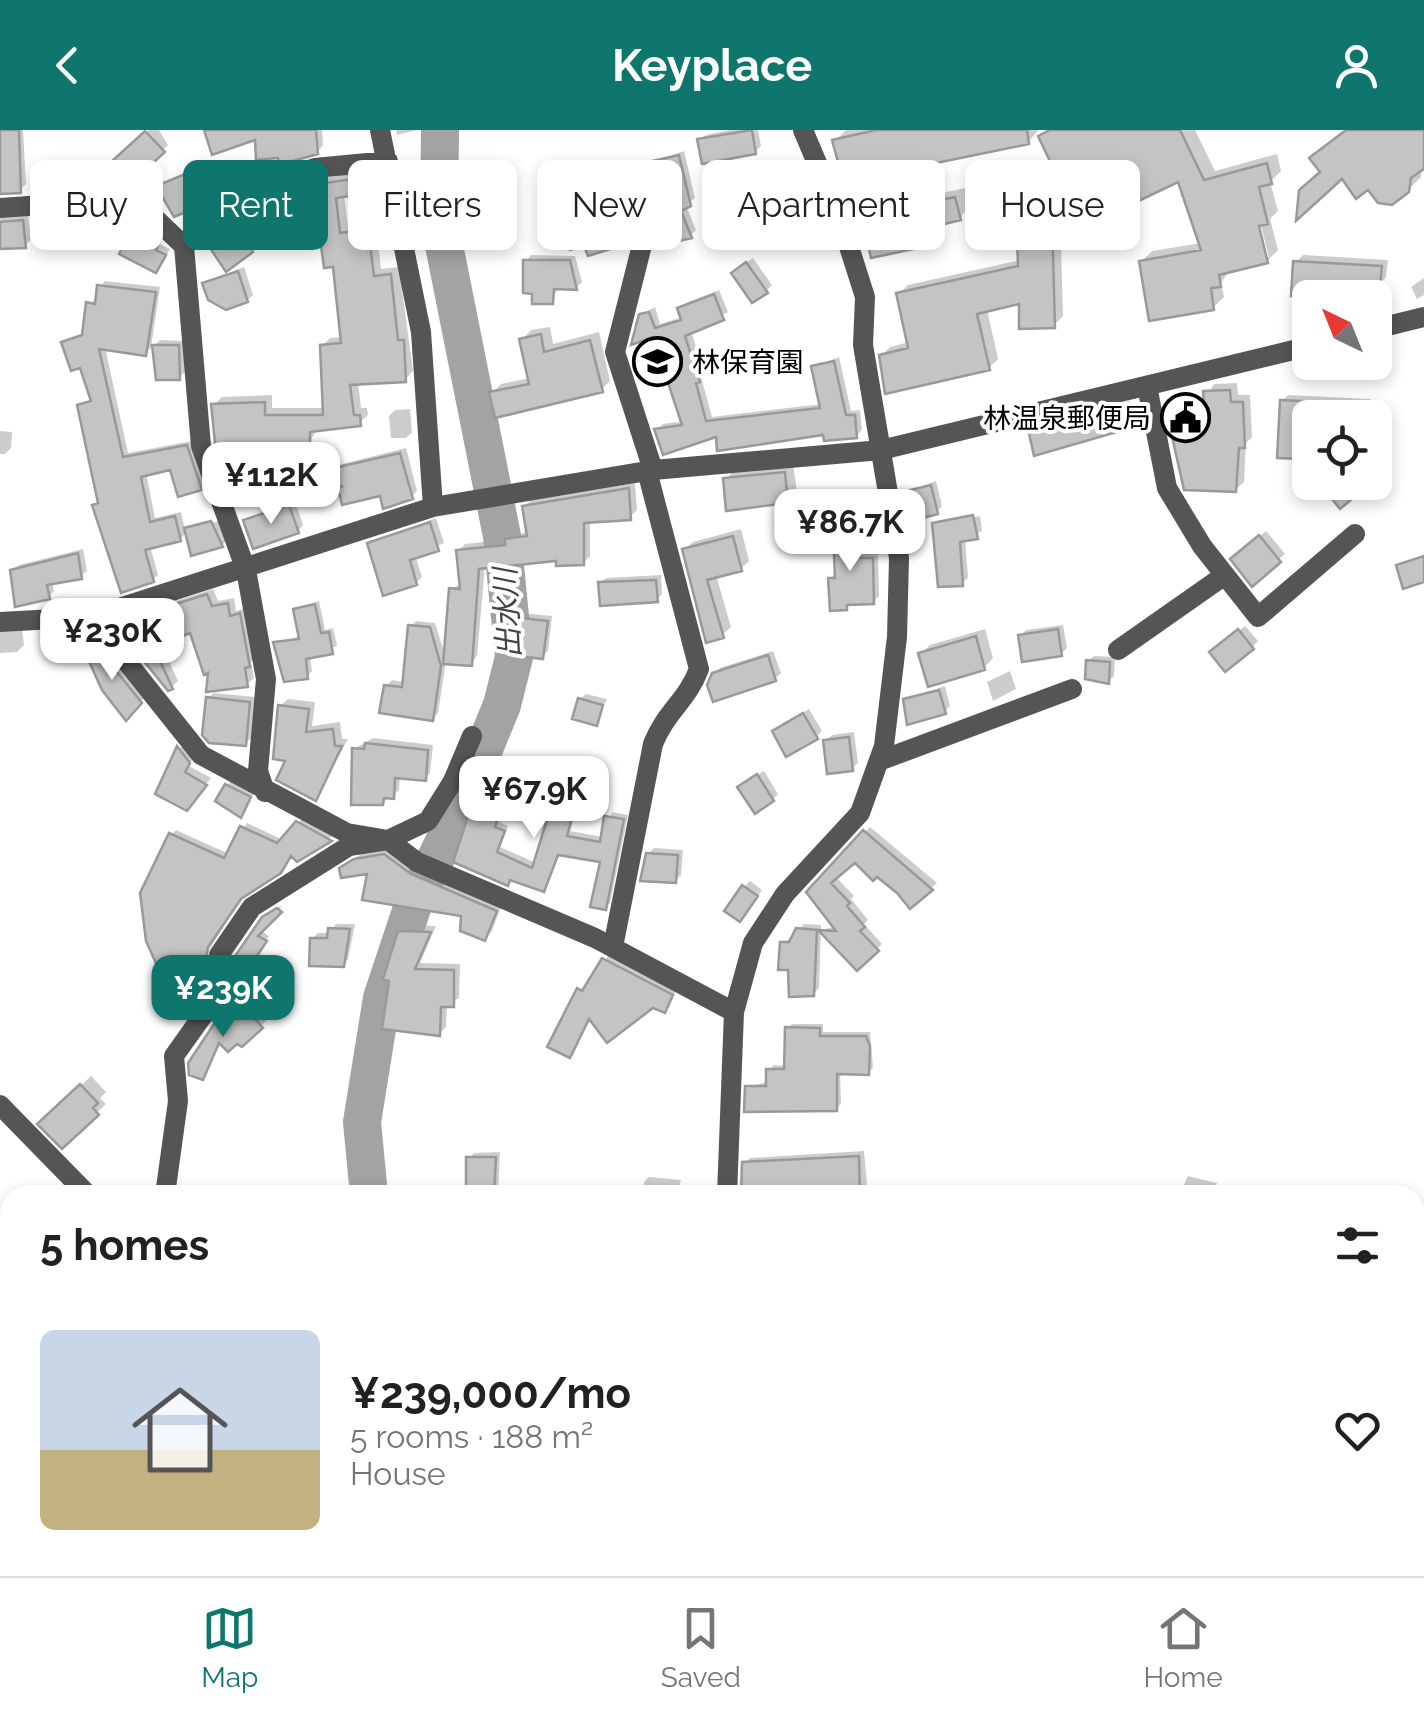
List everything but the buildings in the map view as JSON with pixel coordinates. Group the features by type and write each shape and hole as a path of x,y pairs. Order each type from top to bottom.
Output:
{"street":[{"path":"380,130 388,160"},
{"path":"727,1185 734,1012 753,942 785,894 860,813 878,760 898,637 900,558 863,345 865,297 839,215 802,130"},
{"path":"0,208 140,205 183,245"},
{"path":"184,250 201,446 246,570 266,680 258,772 265,792"},
{"path":"405,250 421,332 433,507"},
{"path":"613,947 653,744 664,716 691,691 698,669 650,470 615,352 641,250"},
{"path":"1392,325 1424,317"},
{"path":"0,622 91,617 433,507 650,470 881,450 1292,350"},
{"path":"1147,386 1167,488 1258,617 1355,534"},
{"path":"1118,650 1225,575"},
{"path":"91,617 201,755 347,833 388,840 432,868 613,947 734,1012"},
{"path":"878,760 1072,689"},
{"path":"166,1185 178,1101 174,1056 221,990 219,956 252,907 349,846 388,840 428,821 453,781 472,736"},
{"path":"0,1105 78,1185"}],"waterway":[{"name":"出水川","path":"368,1185 362,1122 382,998 413,905 456,817 502,705 514,657 502,536 439,220 440,130"}],"place":[{"name":"林保育園","path":"657,362"},
{"name":"林温泉郵便局","path":"1186,418"}]}
